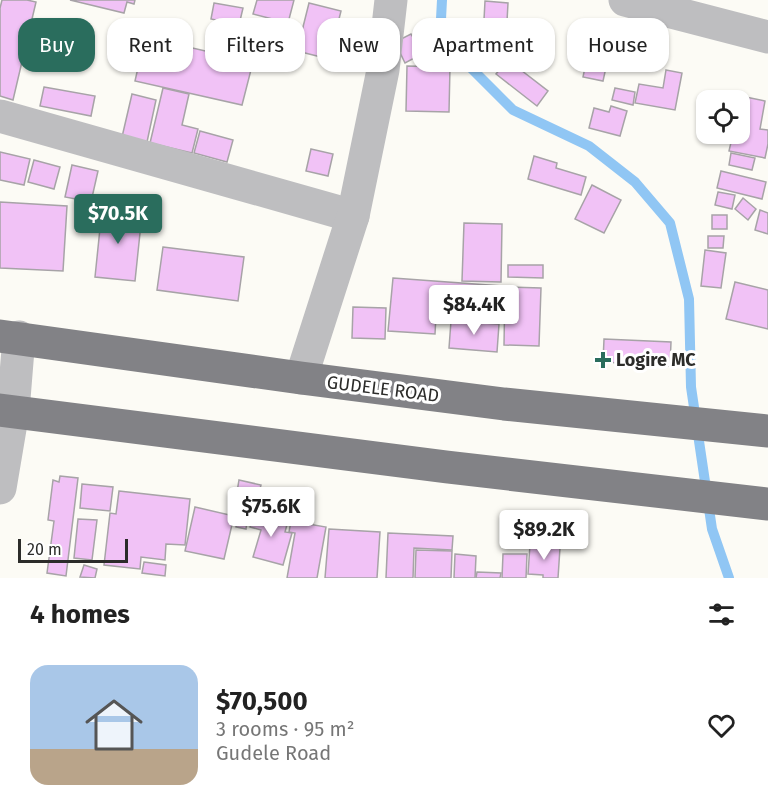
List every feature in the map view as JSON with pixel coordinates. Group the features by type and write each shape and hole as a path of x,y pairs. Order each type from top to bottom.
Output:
{"highway":[{"name":"GUDELE ROAD","path":"9,336 301,378 504,404 768,431"},
{"path":"7,410 447,467 768,504"}],"street":[{"path":"301,378 353,216 383,70 391,0"},
{"path":"625,0 768,37"},
{"path":"0,116 353,216"},
{"path":"0,488 7,410 9,336"}],"building":[{"path":"2,0 36,2 32,18 18,18 20,72 13,100 0,96 0,8"},
{"path":"70,0 135,0 134,4 127,2 124,13"},
{"path":"257,0 294,0 289,18 269,18 253,14"},
{"path":"485,1 508,3 507,18 484,18"},
{"path":"214,3 243,8 241,18 211,18"},
{"path":"309,3 341,11 339,18 317,18 317,56 305,53 305,19"},
{"path":"411,34 412,36 412,59 405,63 400,52 400,40"},
{"path":"193,48 205,51 205,72 250,72 242,105 135,81 137,72 193,72"},
{"path":"407,66 412,66 412,72 450,72 449,112 406,111"},
{"path":"498,72 523,72 548,91 537,106 496,74"},
{"path":"584,72 605,72 603,81 583,77"},
{"path":"666,72 682,73 675,110 635,103 639,84 663,88"},
{"path":"44,87 95,96 91,116 40,106"},
{"path":"163,88 189,94 182,125 198,129 192,153 150,143"},
{"path":"615,88 635,92 633,105 612,100"},
{"path":"132,94 156,100 147,142 122,137"},
{"path":"750,98 765,101 760,129 768,130 765,158 729,151 731,144 750,144"},
{"path":"611,106 627,111 620,136 589,128 594,108 609,112"},
{"path":"200,131 233,140 227,162 194,153"},
{"path":"311,149 333,154 328,176 306,171"},
{"path":"0,152 30,159 24,185 0,180"},
{"path":"731,153 755,158 752,170 729,165"},
{"path":"534,156 557,163 556,168 586,177 581,195 528,179"},
{"path":"34,160 60,167 54,189 28,182"},
{"path":"72,165 98,171 91,202 65,197"},
{"path":"721,171 766,182 762,199 717,188"},
{"path":"592,185 621,200 604,233 575,219"},
{"path":"718,192 735,195 732,209 715,205"},
{"path":"743,198 756,209 748,220 735,209"},
{"path":"0,202 67,206 63,271 0,268"},
{"path":"102,209 142,214 135,281 95,277"},
{"path":"760,210 768,213 768,234 755,230"},
{"path":"712,215 727,215 727,229 712,229"},
{"path":"464,223 502,224 501,282 462,281"},
{"path":"708,236 724,236 723,248 708,248"},
{"path":"163,247 244,257 238,301 157,290"},
{"path":"705,250 726,253 721,288 701,286"},
{"path":"508,265 543,265 543,278 508,277"},
{"path":"393,278 502,286 500,321 436,316 435,334 388,331"},
{"path":"735,282 768,290 768,329 726,319"},
{"path":"505,287 541,288 539,346 504,345"},
{"path":"353,307 386,308 385,339 352,338"},
{"path":"451,321 499,324 497,352 449,348"},
{"path":"604,339 671,342 670,366 603,362"},
{"path":"60,476 78,478 66,576 47,573 54,521 48,520 53,480 59,482"},
{"path":"239,480 261,485 256,503 236,498"},
{"path":"82,484 113,487 110,511 80,508"},
{"path":"119,491 190,499 185,545 166,544 165,560 141,557 140,569 104,565 110,513 116,514"},
{"path":"195,507 234,516 224,559 185,551"},
{"path":"238,511 248,512 246,529 236,527"},
{"path":"254,512 288,521 285,532 292,533 283,565 253,557 261,530 250,527"},
{"path":"78,519 97,520 92,560 74,558"},
{"path":"291,521 326,527 317,578 287,578 295,533 289,532"},
{"path":"329,529 380,532 377,578 325,578"},
{"path":"388,533 453,536 452,550 414,548 413,578 386,578"},
{"path":"530,545 560,548 558,578 543,578 543,575 528,574"},
{"path":"416,550 452,551 451,578 415,578"},
{"path":"455,554 476,556 475,578 454,578"},
{"path":"503,554 527,554 526,578 502,578"},
{"path":"144,562 166,565 165,576 142,573"},
{"path":"84,565 97,569 95,578 80,577"},
{"path":"477,572 501,573 500,578 476,578"}],"waterway":[{"path":"442,0 441,19 472,69 513,110 589,146 635,182 670,223 689,299 691,387 712,529 729,578"}],"place":[{"name":"Logire MC","path":"603,360"}]}
